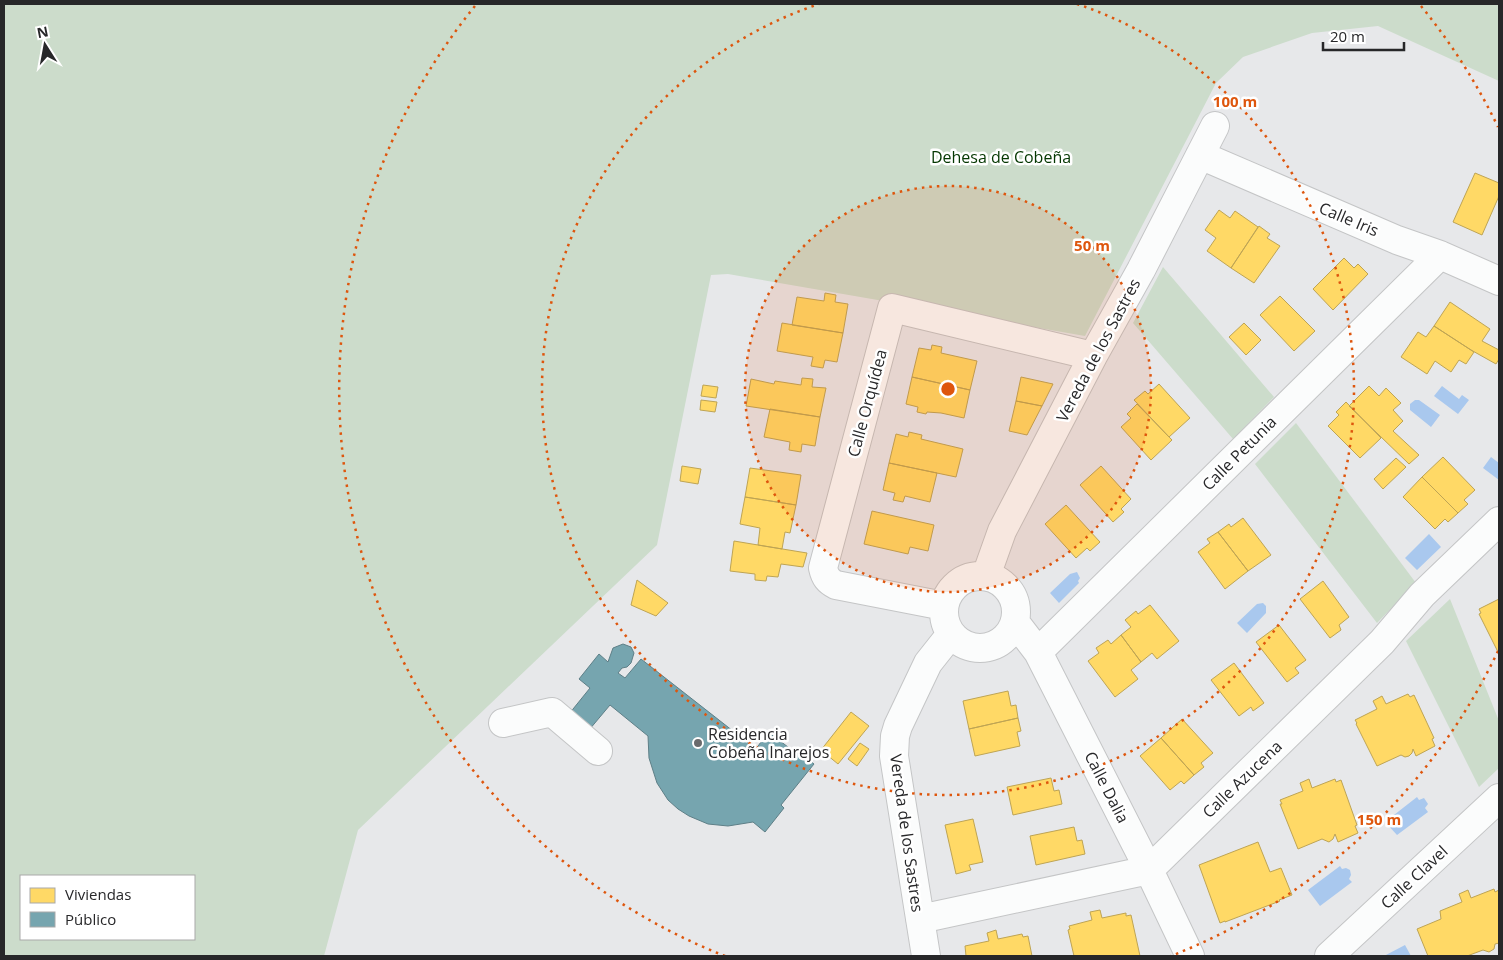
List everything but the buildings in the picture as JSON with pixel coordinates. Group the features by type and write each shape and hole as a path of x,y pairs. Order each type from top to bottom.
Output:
{"street":[{"name":"Vereda de los Sastres","path":"986,576 1002,531 1093,356 1141,270 1215,126"},
{"name":"Calle Iris","path":"1200,155 1397,240 1499,281"},
{"name":"Calle Petunia","path":"1038,652 1440,256"},
{"name":"Calle Orquídea","path":"944,606 836,585 828,582 824,574 823,568 892,308 1093,356"},
{"name":"Calle Azucena","path":"1149,870 1382,642 1422,595 1499,521"},
{"path":"975,576 986,576 998,580 1014,598 1017,610 1016,622 1011,632 1003,641 993,646 982,648 970,647 960,642 951,634 946,626 944,606 948,595 955,586 975,576"},
{"name":"Calle Dalia","path":"1016,622 1038,652 1149,870 1190,956"},
{"name":"Vereda de los Sastres","path":"926,956 894,756 895,736 891,720 928,663 951,634"},
{"path":"503,723 552,712 598,751"},
{"name":"Calle Clavel","path":"1329,956 1499,798"},
{"path":"920,919 1149,870"}],"green space":[{"name":"Dehesa de Cobeña","path":"4,4 1499,4 1499,81 1378,26 1312,33 1243,57 1216,83 1085,336 728,274 711,275 657,545 358,830 324,956 4,956"},
{"path":"1163,267 1274,397 1233,439 1133,323"},
{"path":"1296,423 1416,583 1377,623 1255,464"},
{"path":"1450,599 1499,721 1499,768 1479,787 1406,641"}],"water":[{"path":"1442,386 1459,399 1462,395 1469,400 1458,414 1434,396"},
{"path":"1415,400 1419,400 1440,415 1431,427 1410,410 1410,404"},
{"path":"1491,457 1499,463 1499,480 1483,468"},
{"path":"1429,534 1441,547 1417,570 1405,558"},
{"path":"1077,572 1080,578 1079,583 1059,603 1050,593 1070,574"},
{"path":"1263,603 1266,606 1266,613 1247,633 1237,623 1257,604"},
{"path":"1417,797 1419,800 1424,798 1428,804 1425,808 1428,812 1397,835 1385,822"},
{"path":"1340,866 1342,869 1350,870 1351,875 1349,879 1352,882 1320,906 1308,890"},
{"path":"1405,945 1411,956 1384,956"}],"place":[{"name":"Residencia Cobeña Inarejos","path":"698,743"}]}
